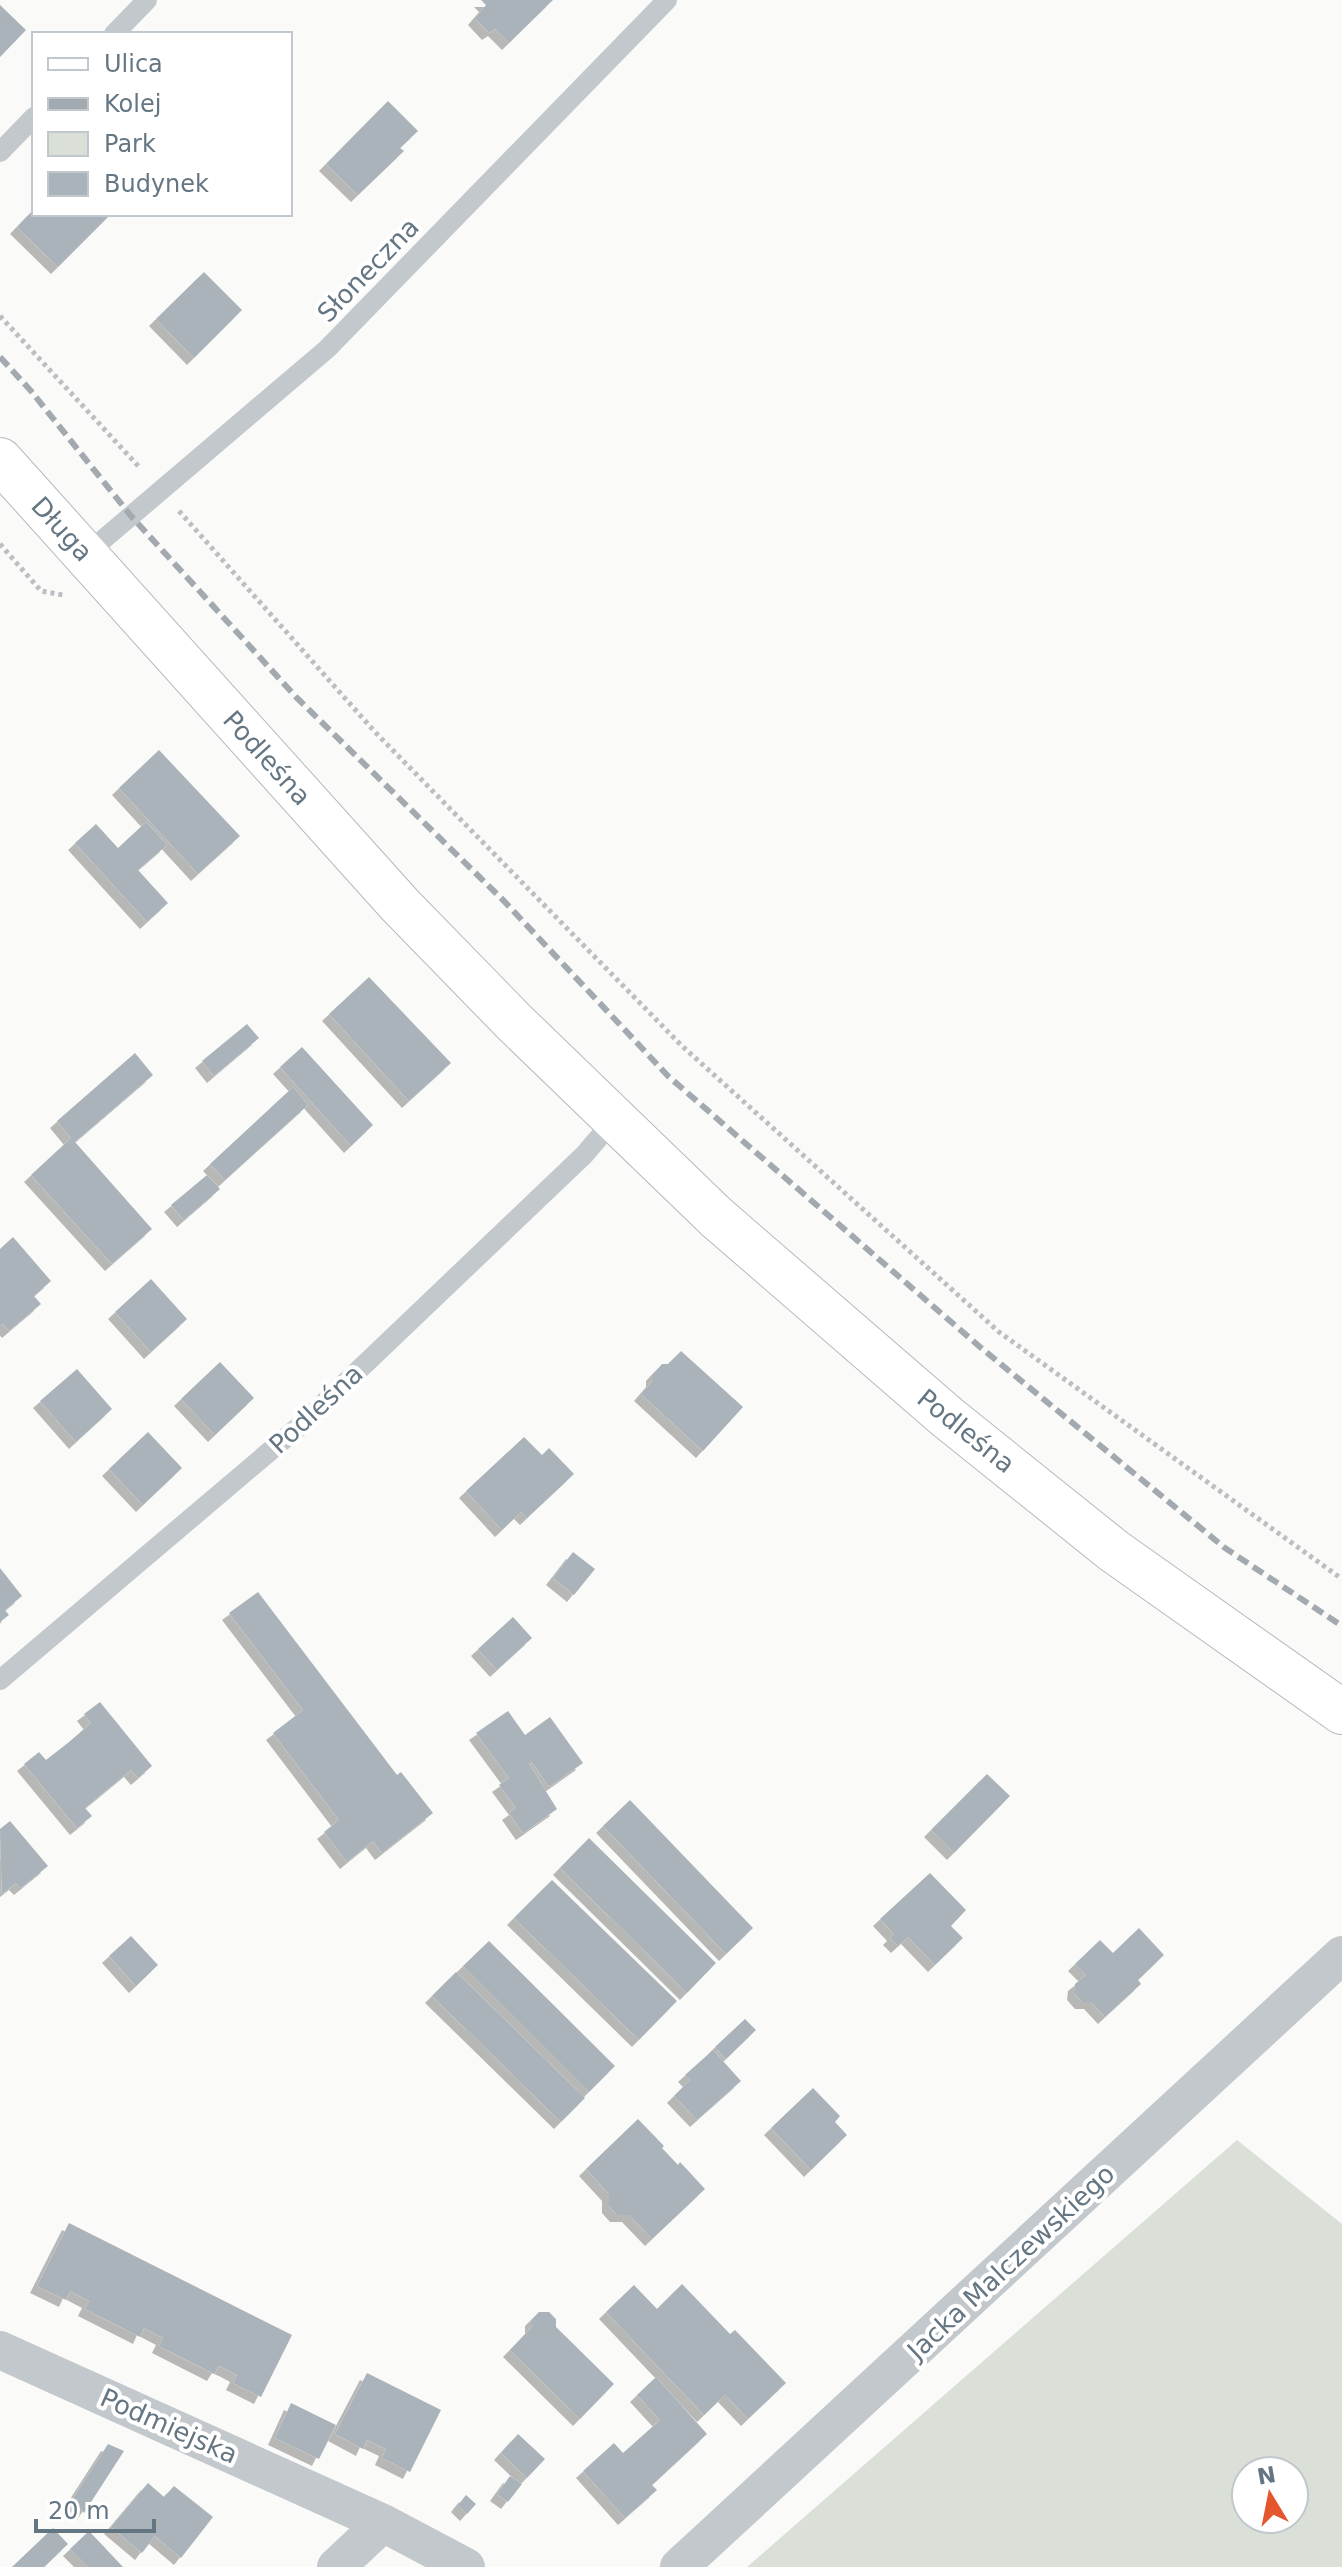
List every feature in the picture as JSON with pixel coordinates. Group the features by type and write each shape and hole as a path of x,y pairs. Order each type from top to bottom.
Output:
{"street":[{"name":"Długa","path":"0,460 125,598"},
{"name":"Podleśna","path":"125,598 400,905 514,1022 716,1217 947,1417 1114,1551 1342,1712"},
{"name":"Jacka Malczewskiego","path":"679,2567 1342,1955"},
{"name":"Podmiejska","path":"0,2350 383,2523 466,2567"},
{"path":"336,2567 383,2523"}],"lane":[{"path":"116,32 147,0"},
{"name":"Słoneczna","path":"85,555 327,349 667,0"},
{"path":"0,152 32,119"},
{"name":"Podleśna","path":"0,1680 302,1424 584,1155 614,1120"}],"path":[{"path":"0,316 375,732 682,1046 999,1332 1342,1579"},
{"path":"0,544 41,591 65,595"}],"green space":[{"path":"1237,2140 1342,2224 1342,2567 747,2567"}],"building":[{"path":"481,0 553,0 509,43 495,29 489,33 475,18 486,5"},
{"path":"0,5 26,30 0,57"},
{"path":"388,101 418,131 400,148 404,151 358,195 326,164"},
{"path":"32,211 32,216 109,216 58,267 17,227"},
{"path":"204,272 242,310 194,358 156,319"},
{"path":"159,750 240,836 198,874 119,788"},
{"path":"146,822 167,845 138,870 168,903 147,922 75,843 96,824 118,848"},
{"path":"369,977 451,1063 409,1101 329,1014"},
{"path":"247,1024 259,1038 214,1076 202,1061"},
{"path":"302,1047 373,1125 351,1146 280,1067"},
{"path":"135,1053 153,1075 75,1142 152,1229 112,1264 31,1175 71,1138 57,1121"},
{"path":"293,1087 308,1105 225,1180 210,1164"},
{"path":"207,1175 220,1189 184,1220 171,1205"},
{"path":"13,1237 51,1281 34,1296 41,1304 9,1331 3,1324 0,1326 0,1249"},
{"path":"151,1279 187,1319 151,1352 115,1312"},
{"path":"681,1351 743,1407 703,1451 641,1394 662,1364 668,1364"},
{"path":"220,1362 254,1398 215,1435 181,1399"},
{"path":"77,1369 112,1409 76,1442 40,1401"},
{"path":"148,1432 182,1468 143,1505 109,1469"},
{"path":"524,1437 542,1455 549,1448 574,1474 527,1518 521,1512 502,1530 466,1491"},
{"path":"573,1552 595,1569 574,1595 553,1578"},
{"path":"0,1568 22,1596 5,1610 9,1615 0,1622"},
{"path":"258,1592 397,1775 401,1772 433,1813 382,1853 373,1841 347,1862 324,1832 339,1820 273,1733 303,1710 229,1613"},
{"path":"513,1617 532,1638 497,1670 478,1649"},
{"path":"100,1702 152,1766 138,1778 131,1770 85,1808 92,1816 77,1828 24,1764 39,1752 46,1760 69,1742 91,1723 84,1714"},
{"path":"508,1711 525,1735 550,1717 583,1763 549,1787 532,1762 529,1764 557,1809 523,1833 509,1813 516,1808 499,1785 509,1778 476,1733"},
{"path":"987,1774 1010,1796 954,1853 931,1830"},
{"path":"630,1800 753,1928 726,1954 603,1826"},
{"path":"10,1821 48,1866 21,1888 16,1883 2,1894 0,1829"},
{"path":"589,1838 716,1963 687,1993 560,1868"},
{"path":"930,1873 966,1910 951,1926 963,1938 935,1965 908,1937 898,1946 890,1938 894,1934 880,1919"},
{"path":"552,1880 677,2001 639,2040 514,1918"},
{"path":"1139,1928 1164,1955 1138,1980 1141,1984 1105,2017 1091,2002 1082,2002 1074,1993 1075,1984 1086,1975 1075,1964 1100,1940 1113,1953"},
{"path":"131,1936 158,1965 136,1986 109,1956"},
{"path":"489,1941 615,2066 589,2092 463,1966"},
{"path":"456,1972 585,2098 561,2122 432,1996"},
{"path":"745,2019 756,2030 726,2059 715,2047"},
{"path":"713,2050 741,2081 697,2120 674,2096 690,2080 685,2075"},
{"path":"813,2088 840,2116 835,2122 847,2135 811,2170 771,2128"},
{"path":"638,2119 678,2165 680,2162 705,2189 652,2239 629,2215 617,2215 609,2206 609,2194 586,2169"},
{"path":"69,2223 292,2335 261,2397 233,2383 237,2375 228,2370 219,2366 214,2374 159,2346 163,2338 144,2328 140,2337 85,2309 89,2301 70,2291 66,2300 37,2286"},
{"path":"682,2284 730,2334 735,2330 786,2383 748,2419 725,2395 704,2415 606,2312 634,2285 657,2309"},
{"path":"539,2312 549,2312 556,2319 556,2327 614,2384 580,2419 510,2350 532,2327 532,2319"},
{"path":"367,2373 441,2410 410,2472 382,2458 386,2449 367,2440 363,2449 335,2434"},
{"path":"656,2377 707,2434 652,2485 657,2490 625,2518 583,2471 614,2443 623,2453 660,2420 637,2395"},
{"path":"291,2403 336,2425 319,2459 275,2438"},
{"path":"518,2434 545,2459 527,2478 501,2453"},
{"path":"108,2444 124,2451 84,2513 72,2500"},
{"path":"510,2476 522,2484 508,2502 497,2494"},
{"path":"148,2483 164,2497 174,2486 213,2517 181,2558 155,2536 142,2553 111,2527"},
{"path":"466,2495 476,2504 467,2514 458,2505"},
{"path":"53,2528 68,2544 44,2567 12,2567"},
{"path":"89,2531 123,2567 88,2567 70,2549"}],"railway":[{"path":"0,357 131,516 297,698 504,901 668,1076 980,1347 1225,1548 1342,1626"}]}
